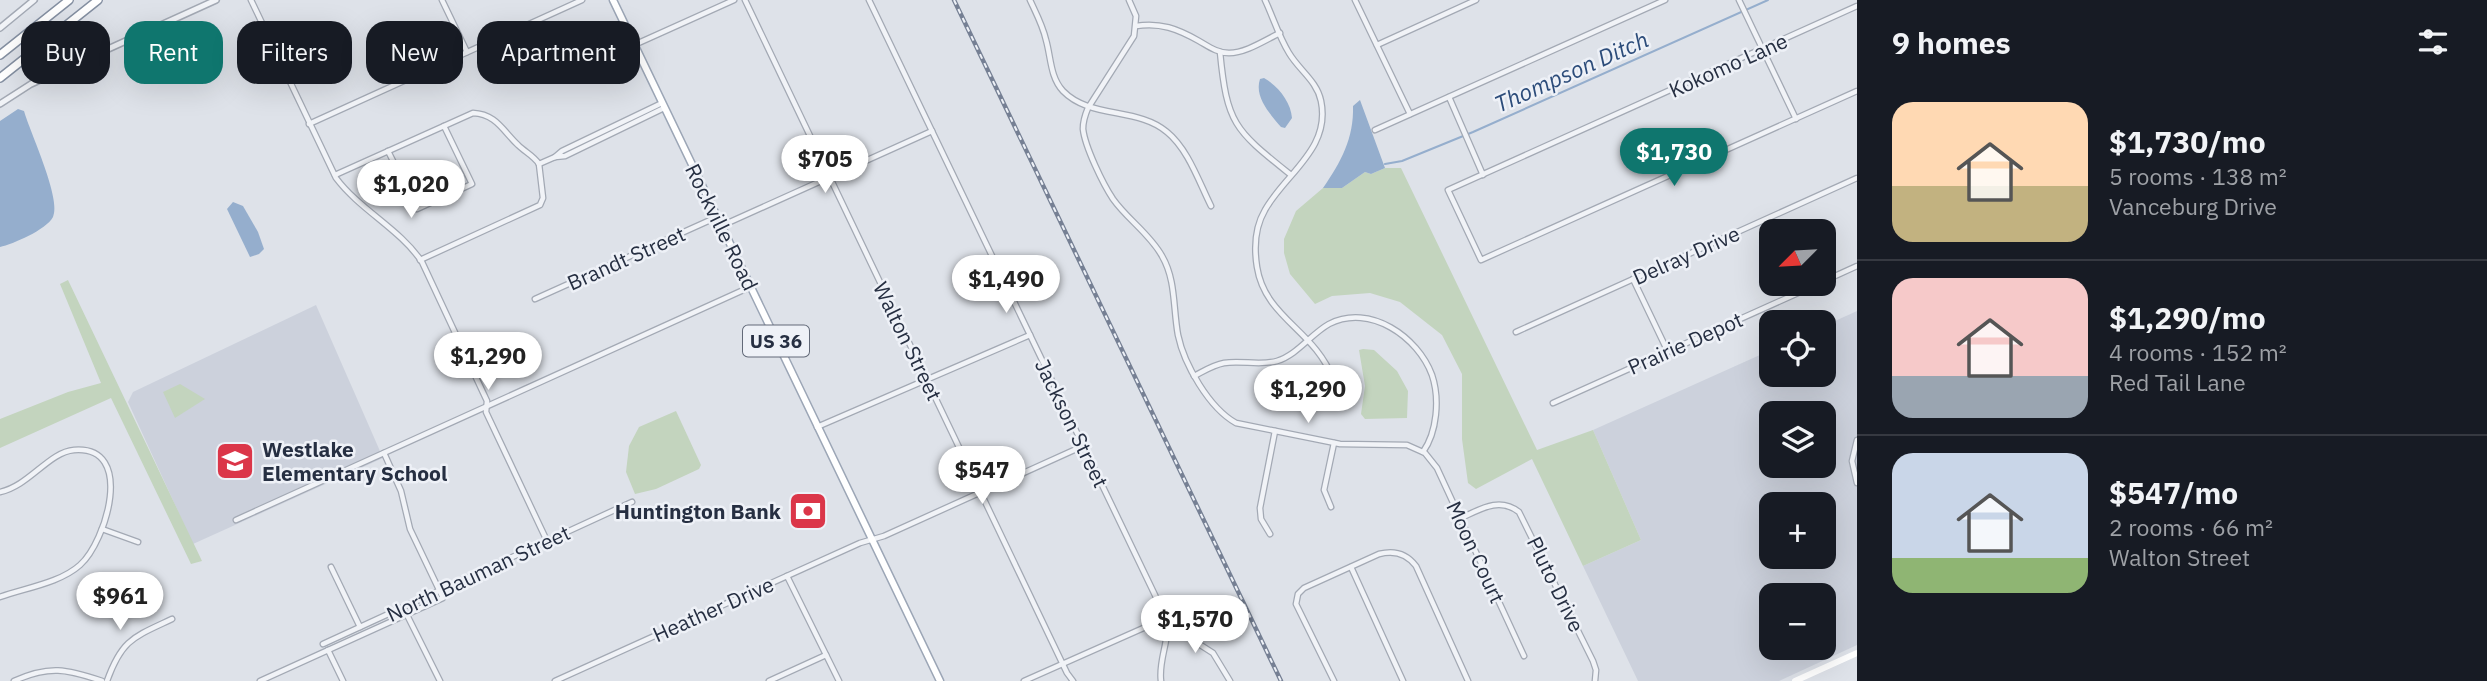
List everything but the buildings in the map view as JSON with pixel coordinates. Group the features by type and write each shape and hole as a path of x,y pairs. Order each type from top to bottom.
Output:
{"highway":[{"path":"0,55 69,0"},
{"path":"0,78 97,1"}],"main road":[{"name":"Rockville Road","path":"613,0 623,21"},
{"name":"Rockville Road","path":"640,57 940,681"},
{"path":"1796,681 1857,653"}],"street":[{"path":"0,104 31,84 216,0"},
{"path":"251,0 335,176 350,195 406,243 420,260 488,401 486,412 547,541"},
{"path":"442,0 467,52"},
{"path":"309,124 582,0"},
{"path":"640,42 734,0"},
{"name":"Walton Street","path":"745,0 1073,681"},
{"name":"Jackson Street","path":"869,0 1168,625"},
{"path":"1030,0 1043,30 1057,83 1069,96 1090,105 1145,119 1167,132 1181,148 1211,206"},
{"path":"1129,0 1136,16 1131,42 1090,105 1084,118 1084,131 1113,198 1164,259 1171,280 1179,337 1194,376 1231,420 1275,431 1334,443 1401,444 1423,452 1433,434 1436,390 1426,363 1411,344 1384,323 1359,317 1332,323 1279,360 1223,363 1194,376"},
{"path":"1265,0 1290,55 1317,90 1323,114 1321,131 1315,145 1264,212 1257,232 1255,255 1259,278 1271,302 1309,339 1322,356 1333,379"},
{"path":"1355,0 1410,114"},
{"path":"1377,45 1476,0"},
{"path":"1375,130 1664,0"},
{"path":"0,28 32,1"},
{"path":"1740,3 1796,119 1857,91"},
{"name":"Kokomo Lane","path":"1796,119 1481,261 1448,190 1857,6"},
{"path":"1136,26 1156,25 1175,29 1220,52 1240,51 1280,33"},
{"path":"1220,52 1224,94 1233,120 1248,139 1291,175"},
{"path":"1449,97 1483,174"},
{"path":"540,164 575,152 663,105"},
{"path":"335,176 473,113 487,115 496,120 516,144 540,164 543,198 540,205 420,260"},
{"path":"388,151 417,209 472,184 444,126"},
{"path":"721,226 932,131"},
{"name":"Delray Drive","path":"1516,332 1857,178"},
{"name":"Brandt Street","path":"535,299 717,217"},
{"path":"1836,276 1857,266"},
{"path":"1633,279 1668,352"},
{"path":"236,520 750,286"},
{"name":"Prairie Depot","path":"1553,403 1792,296"},
{"path":"817,427 1030,335"},
{"path":"1270,534 1261,519 1260,508 1275,431"},
{"path":"1857,440 1852,458 1857,483"},
{"path":"1331,507 1324,491 1334,443"},
{"name":"Heather Drive","path":"555,681 863,541 872,540 1083,446"},
{"path":"0,492 22,484 63,453 76,450 89,452 104,462 112,490 102,529 88,556 74,570 61,577 0,597"},
{"name":"Moon Court","path":"1423,452 1437,468 1524,656"},
{"path":"384,453 399,485 410,529 440,591"},
{"name":"North Bauman Street","path":"323,644 632,502"},
{"name":"Pluto Drive","path":"1460,519 1489,505 1507,505 1517,510 1524,519 1595,675"},
{"path":"102,529 138,542"},
{"path":"1334,681 1297,607 1297,597 1303,589 1383,553 1394,552 1403,555 1416,566 1468,681"},
{"path":"331,567 360,627"},
{"path":"1351,567 1403,681"},
{"path":"787,576 839,681"},
{"name":"North Bauman Street","path":"260,681 443,598 440,591"},
{"path":"407,615 440,681"},
{"path":"1024,681 1166,618"},
{"path":"14,681 34,672 53,669 72,671 104,681 127,642 172,619"},
{"path":"1161,681 1160,662 1168,625 1212,651 1223,665 1230,681"},
{"path":"332,640 328,650 343,681"},
{"path":"769,681 826,655"},
{"path":"574,673 578,681"}],"shaded area":[{"path":"316,305 383,458 193,544 128,402 133,392"},
{"path":"1857,311 1857,645 1836,655 1836,583 1759,583 1759,660 1824,660 1779,681 1638,681 1583,566 1641,540 1593,430 1759,355 1759,387 1836,387 1836,321"}],"green space":[{"path":"1385,168 1401,168 1537,450 1593,430 1641,540 1583,566 1532,459 1476,489 1468,483 1462,439 1462,374 1442,335 1400,302 1370,293 1332,296 1315,304 1290,274 1284,253 1284,239 1296,211 1323,188 1342,188 1365,172 1371,174"},
{"path":"68,280 202,561 191,564 111,398 0,448 0,419 68,392 101,383 60,284"},
{"path":"1359,350 1374,350 1397,371 1408,391 1407,418 1365,419 1361,414 1365,386"},
{"path":"180,384 205,399 175,418 163,392"},
{"path":"676,411 701,465 699,469 656,489 635,494 626,472 629,446 639,427"}],"water":[{"path":"1264,78 1279,90 1289,106 1292,118 1285,128 1272,117 1261,99 1260,79"},
{"path":"1360,100 1385,168 1371,174 1365,172 1342,188 1323,188 1345,149 1351,129 1353,106"},
{"path":"18,109 24,111 49,182 55,208 53,217 44,227 21,240 0,247 0,121"},
{"path":"233,202 243,206 258,232 264,249 259,254 250,257 227,209"}],"waterway":[{"name":"Thompson Ditch","path":"1385,164 1402,161 1473,132 1768,0"}],"railway":[{"path":"954,0 1281,681"}],"place":[{"name":"Westlake Elementary School","path":"235,461"},
{"name":"Huntington Bank","path":"808,511"}]}
